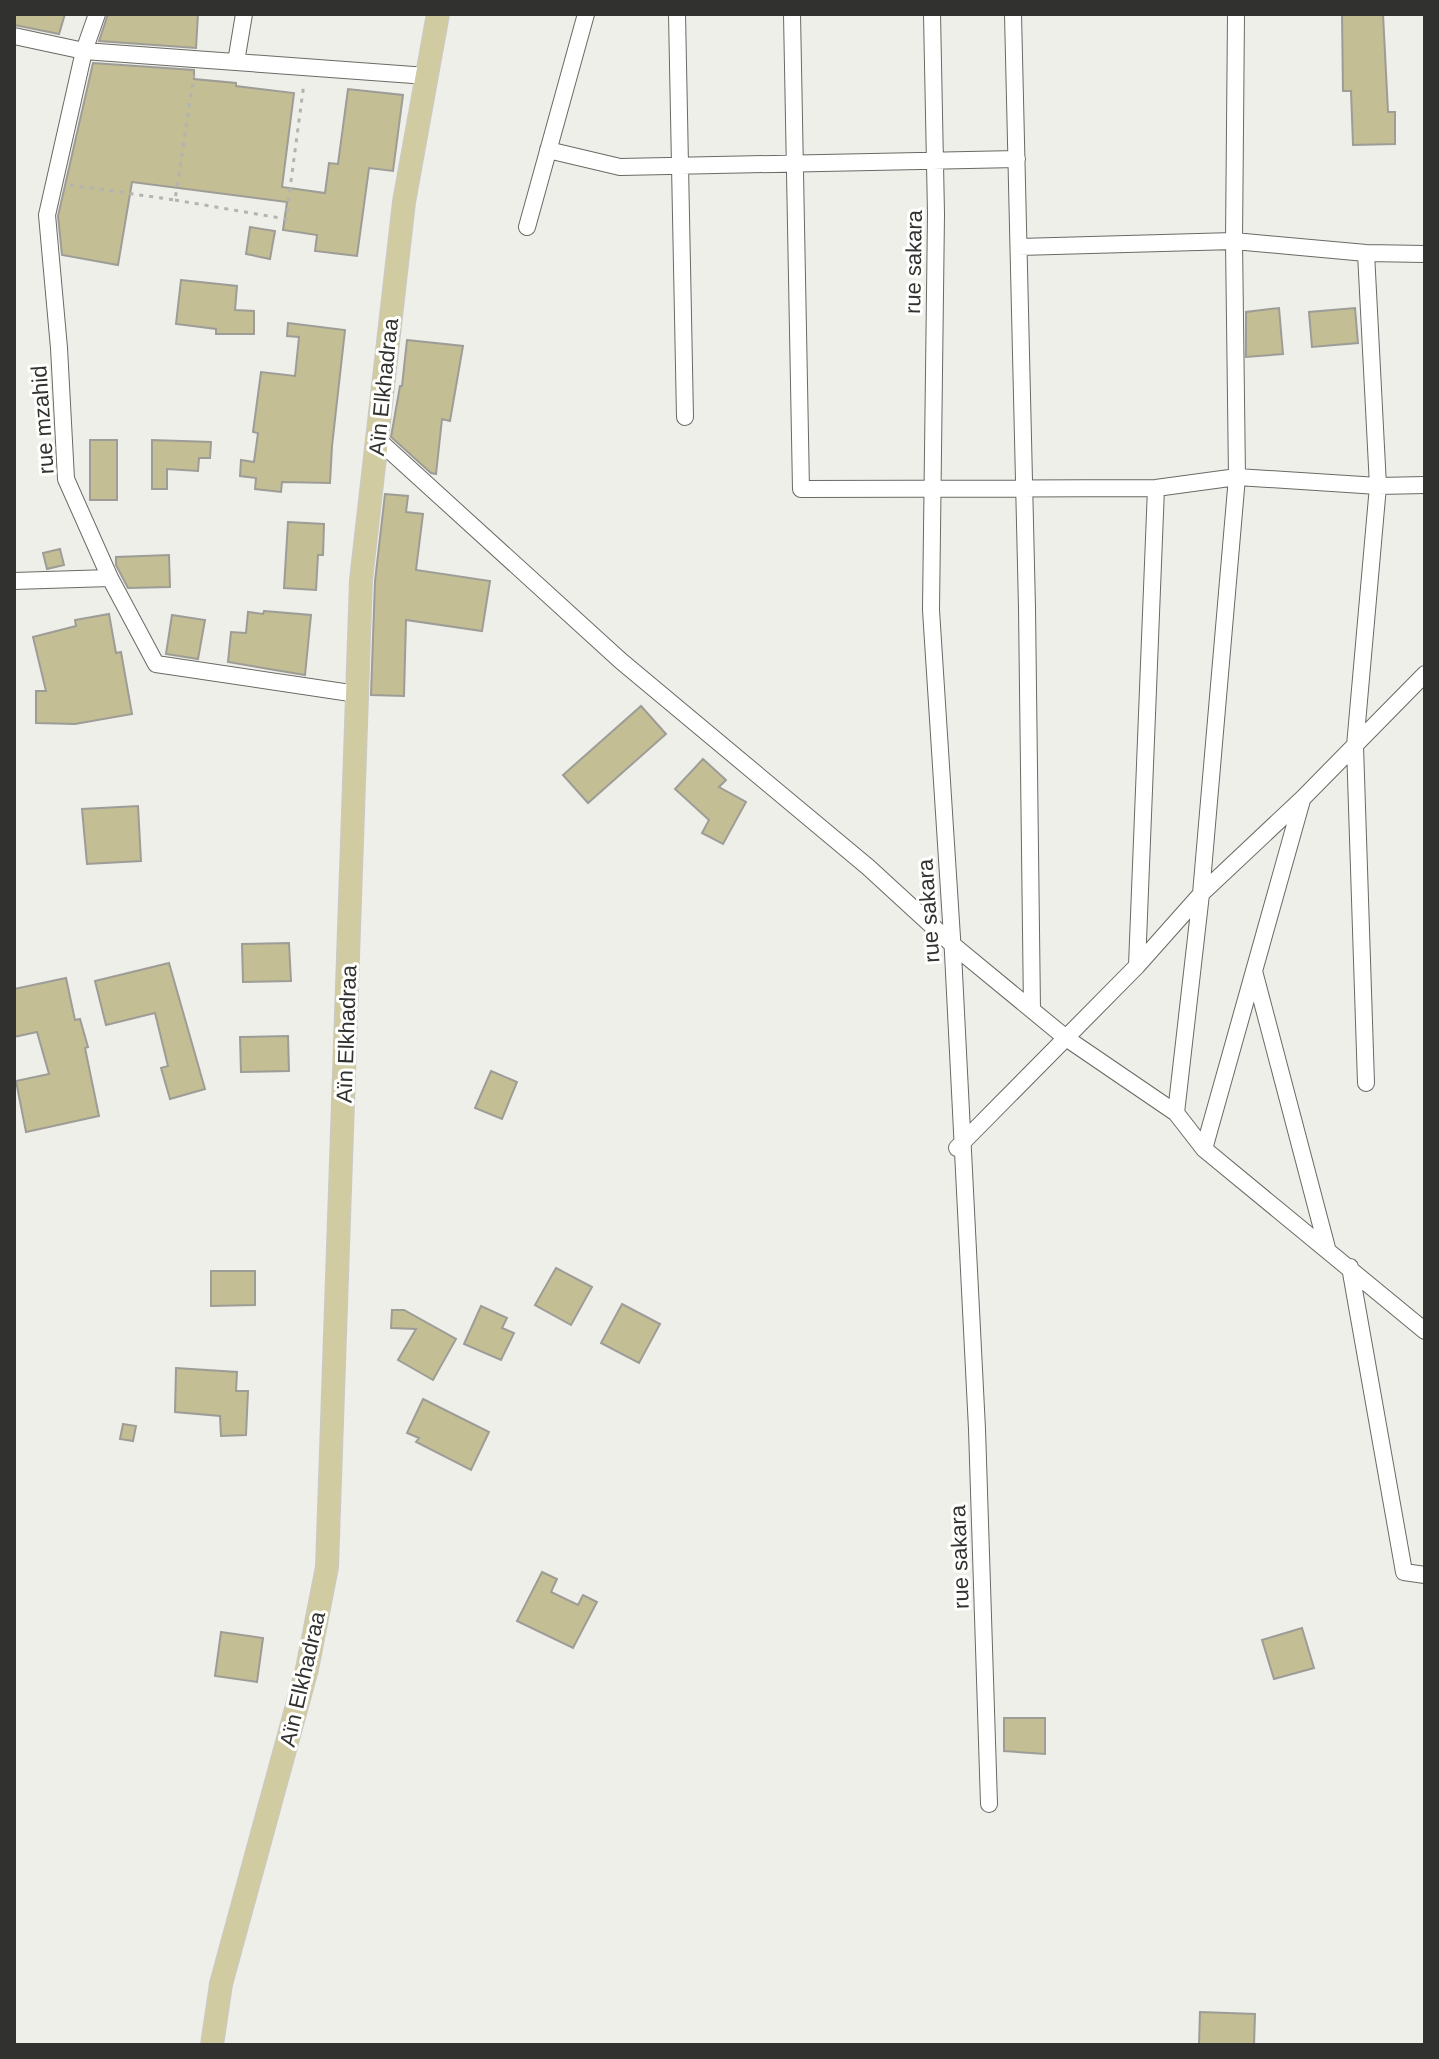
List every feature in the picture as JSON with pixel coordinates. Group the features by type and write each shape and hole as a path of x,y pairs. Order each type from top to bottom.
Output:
{"main road":[{"name":"Aïn Elkhadraa","path":"212,2045 221,1984 307,1669 327,1567 361,580 404,202 438,14"}],"street":[{"name":"rue mzahid","path":"97,14 84,51 47,215 59,348 66,479 110,578 156,664 357,694"},
{"path":"236,62 244,14"},
{"path":"527,227 586,14"},
{"path":"677,14 685,417"},
{"path":"792,14 801,489 1156,488 1237,477 1378,486 1425,485"},
{"name":"rue sakara","path":"932,14 935,161 931,610 953,945 956,1149 977,1429 989,1804"},
{"path":"1013,14 1032,1010"},
{"path":"1176,1113 1201,894 1237,477 1234,241 1236,14"},
{"path":"14,36 84,51 427,76"},
{"path":"548,150 620,167 1017,159"},
{"path":"1019,247 1234,241 1366,253 1425,254"},
{"path":"1366,253 1378,486 1355,746 1366,1083"},
{"path":"377,439 621,661 868,867 953,945 1066,1038 1176,1113 1204,1149 1425,1331"},
{"path":"1137,966 1156,488"},
{"path":"14,581 110,578"},
{"path":"956,1149 1137,966 1201,894 1303,798 1425,674"},
{"path":"1204,1149 1303,798"},
{"path":"1254,970 1327,1248"},
{"path":"1350,1267 1404,1572 1425,1575"}],"path":[{"path":"175,200 197,59"},
{"path":"54,183 286,219 306,67"}],"building":[{"path":"14,14 65,14 59,34 14,25"},
{"path":"108,14 198,14 196,48 99,41"},
{"path":"1342,14 1383,14 1388,112 1395,112 1395,144 1353,145 1351,91 1343,91"},
{"path":"93,63 194,70 194,79 294,93 282,187 325,193 329,163 338,164 348,89 403,95 393,171 369,168 357,256 315,251 317,235 283,230 287,202 132,182 118,265 62,255 58,216"},
{"path":"250,227 275,231 270,259 246,254"},
{"path":"181,280 237,286 235,310 254,311 254,334 216,334 216,329 176,324"},
{"path":"1279,308 1283,354 1246,357 1246,312"},
{"path":"1355,308 1358,343 1312,347 1309,312"},
{"path":"288,323 345,330 330,483 282,482 281,492 255,489 256,478 240,476 241,460 254,462 258,433 253,432 261,372 295,376 299,337 287,336"},
{"path":"407,340 463,346 450,421 442,419 436,474 431,473 391,437 402,386"},
{"path":"90,440 117,440 117,500 90,500"},
{"path":"152,440 211,442 210,458 199,458 198,471 167,469 167,489 152,489"},
{"path":"385,494 408,496 406,512 423,514 416,570 490,581 482,631 406,620 404,696 371,695 375,581"},
{"path":"288,522 324,524 323,555 318,555 316,590 284,588"},
{"path":"60,549 64,565 47,569 43,553"},
{"path":"169,555 170,587 128,588 116,565 116,557"},
{"path":"264,611 311,615 305,675 228,662 231,632 246,633 248,612 263,614"},
{"path":"109,614 116,653 121,652 132,714 75,724 36,723 36,691 46,691 33,637 76,626 75,620"},
{"path":"172,615 205,620 198,659 166,654"},
{"path":"641,706 666,734 588,803 563,775"},
{"path":"703,759 726,780 719,787 746,802 723,844 702,833 709,820 675,789"},
{"path":"138,806 141,861 87,864 82,809"},
{"path":"289,943 291,981 243,982 242,944"},
{"path":"169,963 205,1089 170,1099 161,1068 168,1066 155,1013 106,1025 95,981"},
{"path":"66,978 75,1020 80,1019 88,1047 85,1048 99,1116 26,1132 16,1081 49,1074 37,1032 14,1037 14,989"},
{"path":"288,1036 289,1071 241,1072 240,1037"},
{"path":"491,1071 517,1082 502,1119 475,1108"},
{"path":"556,1268 592,1287 571,1325 535,1305"},
{"path":"211,1271 255,1271 255,1305 211,1306"},
{"path":"622,1304 660,1324 639,1363 601,1343"},
{"path":"481,1306 507,1318 502,1328 514,1333 501,1360 464,1344"},
{"path":"392,1310 404,1310 456,1339 433,1380 398,1360 416,1329 391,1328"},
{"path":"176,1368 237,1372 236,1391 248,1391 246,1435 221,1436 220,1416 175,1412"},
{"path":"423,1399 489,1432 471,1470 416,1442 419,1438 407,1433"},
{"path":"123,1424 136,1426 133,1441 120,1439"},
{"path":"542,1572 557,1579 551,1592 578,1605 583,1595 597,1602 573,1648 517,1621"},
{"path":"1302,1628 1314,1668 1274,1679 1262,1640"},
{"path":"221,1632 263,1638 257,1682 215,1676"},
{"path":"1004,1718 1045,1718 1045,1754 1004,1751"},
{"path":"1200,2012 1255,2014 1254,2045 1199,2045"}]}
